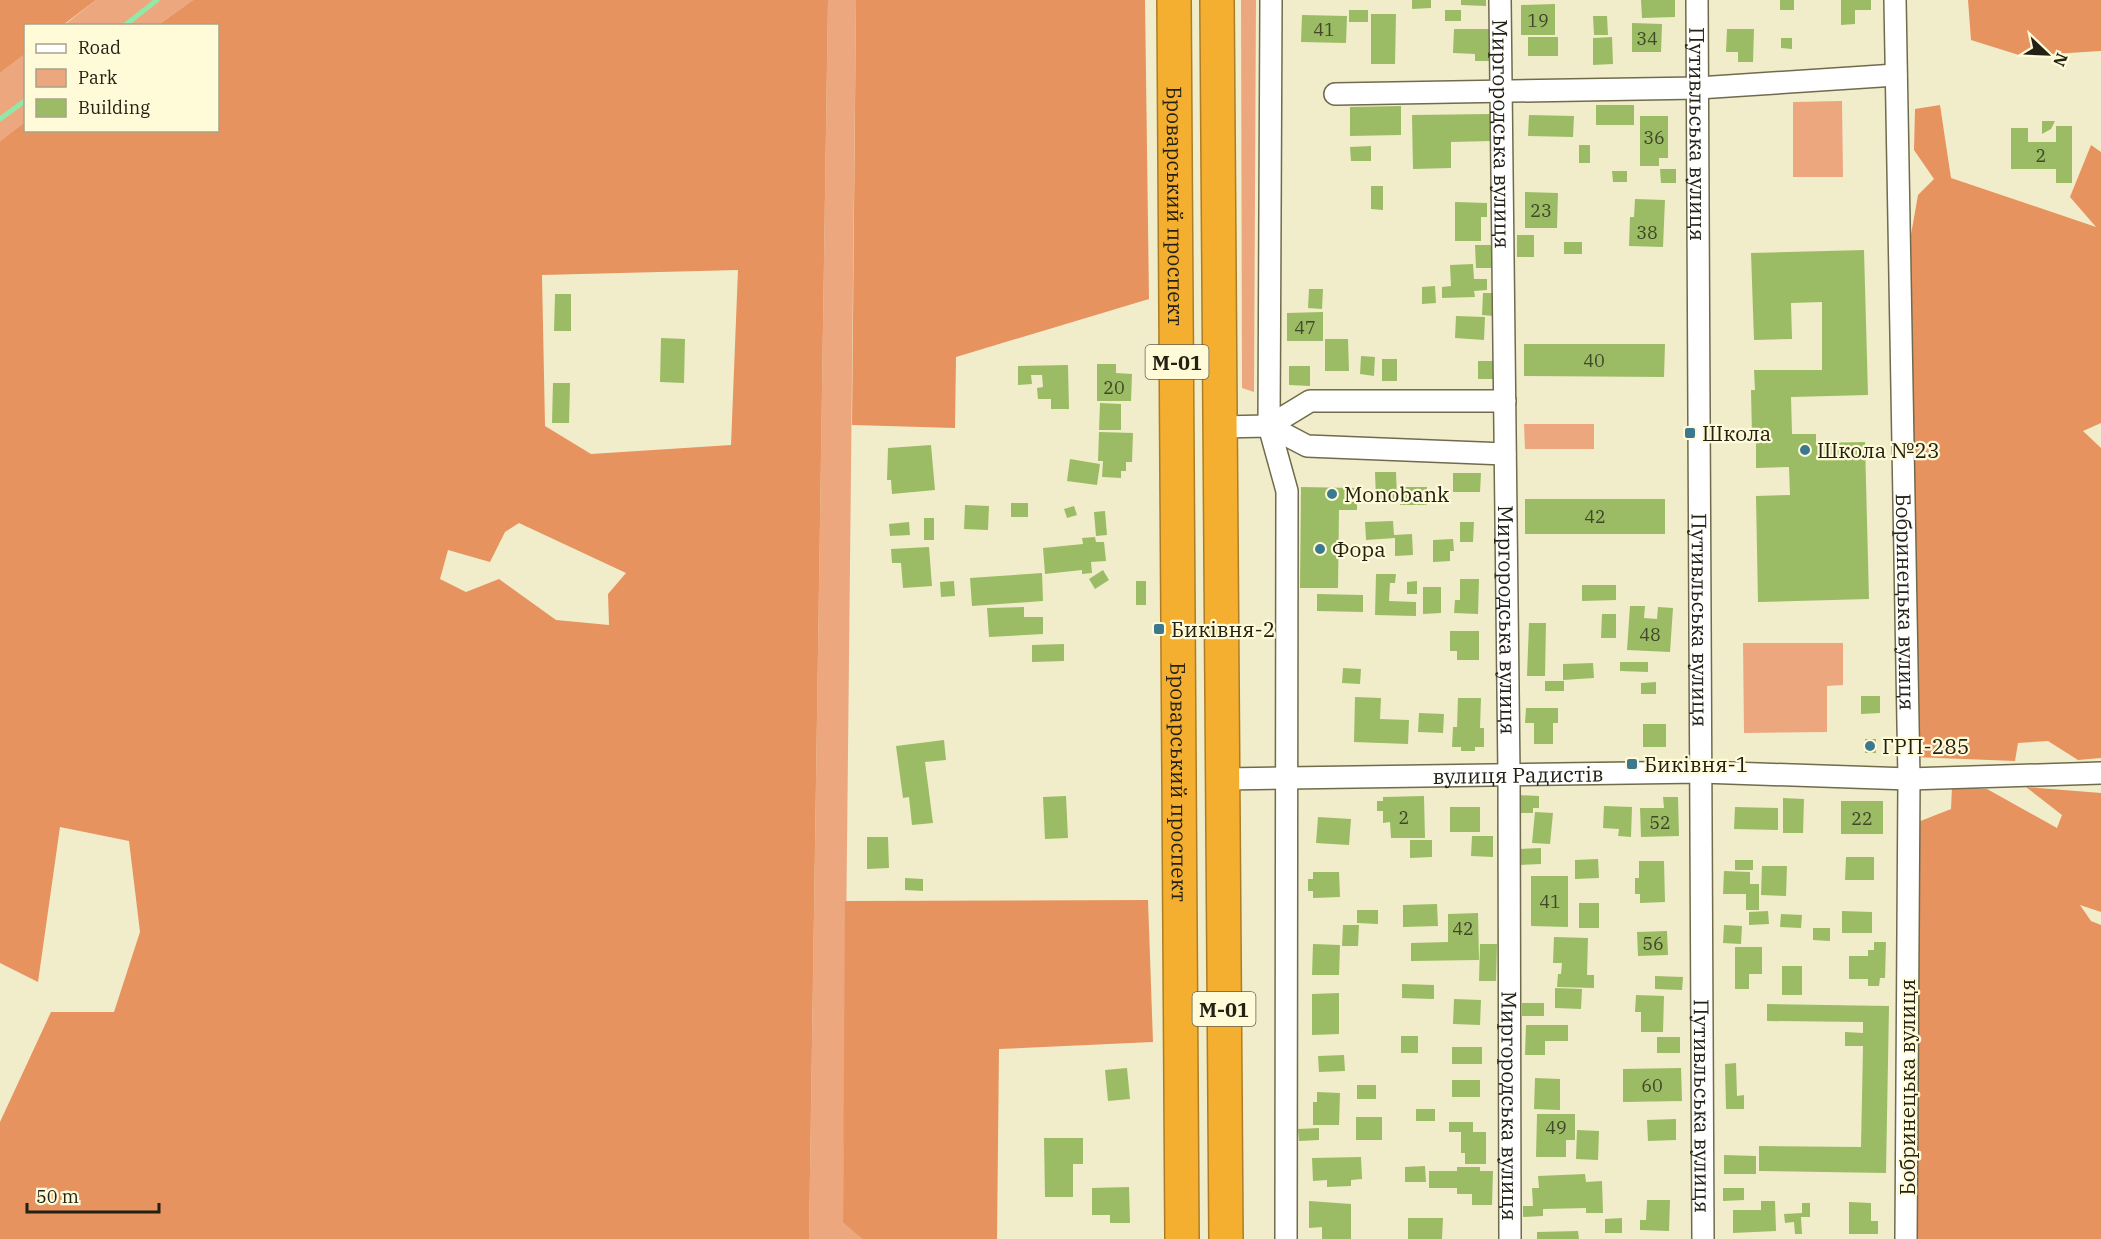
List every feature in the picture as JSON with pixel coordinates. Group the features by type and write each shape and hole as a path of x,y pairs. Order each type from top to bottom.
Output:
{"highway":[{"name":"Броварський проспект","path":"1174,0 1182,1239"},
{"name":"Броварський проспект","path":"1217,0 1226,1239"}],"street":[{"path":"1271,0 1269,426 1287,491 1286,1239"},
{"name":"Миргородська вулиця","path":"1500,0 1509,775 1510,1239"},
{"name":"Путивльська вулиця","path":"1697,0 1703,1239"},
{"name":"Бобринецька вулиця","path":"1895,0 1909,779 1906,1239"},
{"path":"1335,94 1698,88 1896,75"},
{"path":"1269,426 1310,401 1505,401"},
{"path":"1219,427 1269,426 1307,446 1505,454"},
{"name":"вулиця Радистів","path":"1222,779 1701,772 1909,779 2101,773"}],"green space":[{"path":"96,0 193,0 159,24 66,24"},
{"path":"828,0 856,0 843,1223 862,1239 809,1239"},
{"path":"1241,0 1256,0 1254,392 1242,388"},
{"path":"24,55 24,123 0,141 0,73"},
{"path":"1842,101 1843,177 1793,177 1793,102"},
{"path":"1524,424 1594,424 1594,449 1525,449"},
{"path":"1743,643 1843,643 1843,685 1827,686 1827,732 1744,733"}],"shaded area":[{"path":"0,0 96,0 64,24 24,24 24,55 0,73"},
{"path":"193,0 828,0 809,1239 0,1239 0,1122 51,1012 114,1012 140,932 129,841 60,827 38,982 0,963 0,141 24,123 24,132 219,132 219,24 159,24","holes":["738,270 731,445 591,454 545,426 542,275","519,523 626,573 608,594 609,625 556,620 499,579 466,592 440,579 448,550 490,562 505,532"]},
{"path":"856,0 1145,0 1149,299 956,357 955,428 852,425"},
{"path":"1968,0 2101,0 2101,51 2022,56 1971,40"},
{"path":"1940,105 1951,178 2096,227 2070,197 2091,145 2101,152 2101,423 2083,431 2101,448 2101,758 2078,760 2048,741 2018,743 2015,761 1913,757 1906,263 1918,195 1934,179 1914,150 1915,109"},
{"path":"1952,787 1987,789 2057,828 2062,815 2026,787 2101,793 2101,912 2080,905 2091,921 2101,925 2101,1239 1918,1239 1918,822 1951,809"},
{"path":"1148,900 1153,1042 999,1049 997,1239 862,1239 843,1223 845,901"}],"building":[{"path":"1412,0 1431,0 1431,8 1412,9"},
{"path":"1461,0 1486,0 1486,6 1461,5"},
{"path":"1641,0 1675,0 1675,17 1642,18"},
{"path":"1780,0 1794,0 1794,10 1780,10"},
{"path":"1841,0 1871,0 1871,10 1855,10 1855,24 1841,25"},
{"path":"1555,4 1555,35 1521,35 1521,5"},
{"path":"1349,10 1368,10 1368,22 1349,22"},
{"path":"1445,10 1461,10 1461,21 1445,21"},
{"path":"1371,14 1396,14 1395,64 1371,64"},
{"path":"1302,15 1347,16 1346,43 1301,42"},
{"path":"1593,16 1607,16 1608,35 1594,35"},
{"path":"1632,23 1662,24 1661,52 1632,52"},
{"path":"1454,29 1489,29 1489,61 1475,61 1475,54 1453,53"},
{"path":"1727,29 1754,29 1753,62 1738,62 1738,52 1726,52"},
{"path":"1528,37 1558,37 1558,56 1528,56"},
{"path":"1612,37 1613,64 1593,65 1593,38"},
{"path":"1781,38 1792,38 1792,49 1781,48"},
{"path":"1596,105 1634,105 1634,125 1596,125"},
{"path":"1401,106 1401,135 1350,136 1350,107"},
{"path":"1490,114 1491,141 1451,142 1451,168 1413,169 1412,115"},
{"path":"1529,115 1574,116 1573,137 1528,136"},
{"path":"1640,116 1668,116 1668,158 1659,158 1659,166 1640,166"},
{"path":"2042,121 2055,121 2051,129 2042,134"},
{"path":"2056,126 2072,126 2072,183 2056,183 2056,169 2011,169 2011,128 2028,128 2028,142 2056,142"},
{"path":"1579,145 1590,145 1590,163 1579,163"},
{"path":"1371,146 1371,161 1351,161 1350,147"},
{"path":"1660,169 1676,169 1676,183 1661,183"},
{"path":"1612,171 1627,171 1627,182 1613,182"},
{"path":"1371,186 1383,186 1383,210 1371,209"},
{"path":"1525,192 1558,193 1557,228 1525,228"},
{"path":"1635,199 1665,200 1663,247 1629,246 1630,217 1634,217"},
{"path":"1455,202 1487,203 1487,217 1481,217 1481,241 1455,241"},
{"path":"1517,235 1534,235 1534,257 1517,257"},
{"path":"1564,242 1582,242 1582,254 1564,254"},
{"path":"1475,245 1493,245 1493,268 1476,268"},
{"path":"1864,250 1868,395 1791,397 1792,434 1816,434 1816,443 1865,442 1869,599 1758,602 1756,496 1790,495 1789,467 1756,468 1756,436 1752,436 1751,390 1755,390 1754,370 1822,370 1822,302 1791,303 1792,339 1754,340 1751,253"},
{"path":"1473,264 1474,279 1487,279 1487,290 1474,291 1475,297 1442,298 1442,287 1451,286 1450,265"},
{"path":"1435,286 1436,303 1422,304 1422,287"},
{"path":"1309,289 1323,289 1322,309 1308,308"},
{"path":"1483,293 1495,293 1494,316 1482,315"},
{"path":"555,294 571,294 571,331 554,331"},
{"path":"1323,312 1323,341 1287,341 1287,313"},
{"path":"1456,316 1485,317 1484,340 1455,338"},
{"path":"661,338 685,339 684,383 660,382"},
{"path":"1325,339 1348,339 1349,371 1325,371"},
{"path":"1524,344 1665,344 1664,377 1524,376"},
{"path":"1361,356 1375,357 1374,376 1360,374"},
{"path":"1382,359 1397,359 1397,381 1382,381"},
{"path":"1478,361 1494,361 1494,379 1478,379"},
{"path":"1097,364 1116,364 1116,373 1132,374 1131,401 1097,401"},
{"path":"1068,365 1069,409 1051,409 1051,399 1038,399 1037,388 1043,387 1042,375 1031,375 1032,384 1018,385 1018,366"},
{"path":"1289,366 1310,366 1310,386 1289,385"},
{"path":"553,383 570,383 569,423 552,423"},
{"path":"1100,403 1121,404 1121,430 1099,430"},
{"path":"1099,432 1133,433 1132,462 1126,462 1126,471 1121,471 1121,478 1102,477 1103,461 1098,461"},
{"path":"931,445 935,490 892,494 891,480 887,480 888,448"},
{"path":"1070,459 1100,464 1097,485 1067,481"},
{"path":"1375,472 1396,472 1397,500 1376,500"},
{"path":"1453,473 1481,473 1480,492 1453,492"},
{"name":"Фора","path":"1301,487 1357,488 1357,510 1339,510 1338,588 1300,588"},
{"path":"1401,487 1427,487 1427,505 1400,505"},
{"path":"1525,499 1665,499 1665,534 1525,534"},
{"path":"1011,503 1028,503 1028,517 1011,517"},
{"path":"965,505 989,506 988,530 964,529"},
{"path":"1074,506 1077,515 1067,518 1064,509"},
{"path":"1105,511 1107,535 1096,536 1094,512"},
{"path":"924,518 934,518 934,540 924,540"},
{"path":"1393,521 1394,535 1412,534 1413,555 1395,556 1395,538 1366,540 1365,522"},
{"path":"909,522 910,535 890,536 889,524"},
{"path":"1460,522 1474,522 1473,542 1460,542"},
{"path":"1095,537 1096,542 1104,542 1106,561 1091,562 1092,573 1082,574 1082,570 1045,574 1043,548 1083,544 1082,538"},
{"path":"1453,539 1454,551 1450,551 1450,561 1433,562 1433,540"},
{"path":"929,547 932,586 903,588 901,563 892,563 891,549"},
{"path":"1103,570 1109,580 1095,589 1089,579"},
{"path":"1042,573 1043,601 972,606 970,578"},
{"path":"1376,574 1396,574 1395,583 1390,583 1389,601 1416,602 1416,616 1375,615"},
{"path":"1460,579 1479,579 1478,614 1454,613 1455,600 1460,600"},
{"path":"954,581 955,596 941,597 940,582"},
{"path":"1136,581 1146,581 1146,605 1136,605"},
{"path":"1417,581 1417,594 1407,594 1407,582"},
{"path":"1582,585 1616,585 1616,600 1582,601"},
{"path":"1423,587 1441,587 1441,613 1423,614"},
{"path":"1317,594 1363,595 1363,612 1317,611"},
{"path":"1630,606 1645,606 1644,618 1657,619 1658,607 1673,608 1670,652 1627,650"},
{"path":"1024,607 1024,617 1043,617 1043,634 989,637 987,608"},
{"path":"1602,614 1616,614 1616,638 1601,638"},
{"path":"1529,623 1546,623 1545,676 1527,676"},
{"path":"1450,631 1479,631 1479,660 1457,660 1457,651 1450,651"},
{"path":"1064,644 1064,661 1032,662 1032,645"},
{"path":"1620,662 1648,662 1648,672 1620,671"},
{"path":"1593,663 1594,678 1563,680 1563,664"},
{"path":"1343,668 1361,669 1360,684 1342,683"},
{"path":"1545,681 1564,681 1564,691 1545,691"},
{"path":"1656,682 1656,694 1641,694 1641,683"},
{"path":"1861,696 1880,696 1880,713 1861,714"},
{"path":"1355,697 1381,698 1380,719 1409,720 1408,744 1354,742"},
{"path":"1458,698 1481,698 1480,728 1484,728 1484,747 1475,747 1475,751 1461,751 1461,747 1452,747 1453,727 1457,727"},
{"path":"1526,708 1558,708 1558,723 1553,723 1553,744 1534,744 1534,723 1525,723"},
{"path":"1419,713 1444,714 1443,733 1418,732"},
{"path":"1643,724 1666,724 1666,747 1643,747"},
{"name":"ГРП-285","path":"1865,739 1876,739 1876,753 1865,753"},
{"path":"944,740 946,760 925,762 933,823 912,825 909,797 903,798 896,746"},
{"path":"1518,795 1539,796 1539,808 1533,808 1533,813 1518,813"},
{"path":"1066,796 1068,838 1045,839 1043,797"},
{"path":"1424,796 1425,838 1391,838 1390,822 1383,823 1383,811 1377,811 1377,801 1383,801 1383,797"},
{"path":"1663,797 1678,797 1679,836 1641,837 1640,808 1664,808"},
{"path":"1783,798 1804,799 1803,833 1783,833"},
{"path":"1841,801 1883,801 1883,834 1841,834"},
{"path":"1604,806 1632,807 1631,837 1618,836 1619,829 1603,828"},
{"path":"1450,807 1480,807 1480,832 1450,832"},
{"path":"1735,807 1778,808 1778,830 1734,829"},
{"path":"1535,812 1553,813 1550,844 1532,843"},
{"path":"1318,817 1351,819 1349,845 1316,843"},
{"path":"1472,836 1493,836 1493,857 1471,856"},
{"path":"867,837 888,837 889,868 867,869"},
{"path":"1410,840 1432,840 1432,857 1410,858"},
{"path":"1541,848 1541,864 1520,865 1520,849"},
{"path":"1846,857 1874,857 1874,880 1845,880"},
{"path":"1598,859 1599,878 1575,879 1575,860"},
{"path":"1735,860 1753,860 1753,870 1735,870"},
{"path":"1639,861 1664,861 1665,902 1640,903 1640,894 1635,894 1635,878 1639,878"},
{"path":"1762,866 1787,866 1786,896 1761,895"},
{"path":"1724,871 1750,872 1750,884 1759,884 1759,910 1746,910 1746,894 1723,894"},
{"path":"1313,872 1339,872 1340,897 1313,898 1313,891 1308,891 1308,879 1313,879"},
{"path":"1531,876 1568,876 1568,927 1531,926"},
{"path":"905,878 923,879 923,891 905,890"},
{"path":"1579,903 1599,903 1599,928 1579,928"},
{"path":"1437,904 1438,926 1403,927 1403,905"},
{"path":"1357,910 1378,910 1378,924 1357,923"},
{"path":"1768,911 1769,924 1749,925 1749,912"},
{"path":"1842,911 1872,912 1872,933 1842,933"},
{"path":"1478,913 1479,960 1411,961 1411,943 1448,942 1448,914"},
{"path":"1781,914 1802,915 1801,928 1780,927"},
{"path":"1343,925 1359,925 1358,946 1342,946"},
{"path":"1724,925 1742,926 1741,944 1723,943"},
{"path":"1813,928 1830,928 1830,941 1813,940"},
{"path":"1667,931 1668,955 1638,956 1637,932"},
{"path":"1554,937 1588,938 1587,975 1594,975 1594,988 1557,987 1562,963 1553,963"},
{"path":"1874,942 1886,942 1885,978 1880,978 1879,986 1868,986 1868,979 1849,979 1849,956 1868,956 1868,950 1874,950"},
{"path":"1313,944 1340,945 1339,975 1312,975"},
{"path":"1480,944 1497,944 1496,981 1479,981"},
{"path":"1735,947 1762,947 1762,974 1749,974 1749,989 1735,989"},
{"path":"1782,966 1802,966 1802,995 1782,995"},
{"path":"1655,976 1683,977 1682,990 1655,989"},
{"path":"1402,984 1434,985 1434,999 1402,998"},
{"path":"1555,988 1582,989 1581,1009 1555,1008"},
{"path":"1339,993 1339,1034 1312,1035 1312,994"},
{"path":"1636,995 1664,996 1663,1032 1641,1032 1641,1012 1635,1012"},
{"path":"1454,999 1481,1000 1480,1025 1453,1024"},
{"path":"1522,1003 1544,1003 1544,1016 1522,1016"},
{"path":"1767,1004 1889,1006 1886,1173 1759,1171 1759,1146 1861,1147 1863,1046 1845,1046 1845,1032 1863,1033 1863,1022 1767,1021"},
{"path":"1526,1025 1568,1025 1568,1041 1545,1041 1545,1055 1525,1055"},
{"path":"1401,1036 1418,1036 1418,1053 1401,1053"},
{"path":"1657,1037 1680,1037 1680,1053 1657,1053"},
{"path":"1452,1047 1482,1047 1482,1064 1452,1064"},
{"path":"1344,1055 1345,1071 1319,1072 1318,1056"},
{"path":"1736,1063 1737,1096 1744,1095 1744,1109 1726,1109 1725,1064"},
{"path":"1127,1068 1130,1099 1108,1101 1105,1070"},
{"path":"1681,1068 1682,1101 1623,1102 1623,1069"},
{"path":"1535,1078 1560,1079 1560,1110 1534,1109"},
{"path":"1452,1080 1480,1080 1480,1097 1452,1097"},
{"path":"1357,1085 1376,1085 1376,1099 1357,1099"},
{"path":"1317,1092 1340,1093 1339,1125 1313,1125 1313,1102 1317,1102"},
{"path":"1416,1109 1435,1109 1435,1121 1416,1121"},
{"path":"1537,1114 1575,1114 1575,1140 1566,1140 1566,1157 1536,1157"},
{"path":"1356,1117 1382,1117 1382,1140 1356,1140"},
{"path":"1676,1119 1676,1140 1648,1141 1647,1120"},
{"path":"1449,1122 1473,1122 1473,1132 1486,1132 1486,1164 1465,1164 1465,1153 1461,1153 1461,1132 1449,1132"},
{"path":"1319,1128 1319,1140 1299,1141 1298,1129"},
{"path":"1577,1130 1599,1131 1598,1160 1576,1159"},
{"path":"1044,1138 1083,1138 1083,1164 1073,1164 1073,1197 1045,1197"},
{"path":"1724,1155 1756,1156 1756,1174 1724,1174"},
{"path":"1361,1157 1362,1179 1351,1180 1351,1186 1327,1187 1327,1180 1313,1181 1312,1158"},
{"path":"1425,1166 1426,1182 1405,1182 1405,1167"},
{"path":"1457,1167 1480,1167 1480,1171 1493,1171 1492,1205 1472,1205 1472,1194 1457,1194 1457,1188 1429,1188 1429,1171 1457,1171"},
{"path":"1585,1174 1586,1182 1602,1181 1603,1213 1586,1213 1586,1208 1543,1209 1543,1216 1523,1217 1523,1206 1533,1206 1532,1188 1539,1188 1538,1176"},
{"path":"1129,1187 1130,1223 1110,1223 1110,1215 1092,1215 1092,1188"},
{"path":"1723,1188 1744,1188 1744,1200 1723,1201"},
{"path":"1647,1200 1670,1200 1669,1231 1640,1230 1640,1220 1646,1220"},
{"path":"1309,1201 1351,1204 1351,1239 1322,1239 1322,1227 1309,1228"},
{"path":"1761,1201 1775,1201 1776,1231 1733,1233 1733,1210 1761,1210"},
{"path":"1849,1202 1871,1203 1871,1221 1878,1221 1878,1234 1849,1234"},
{"path":"1802,1203 1810,1203 1810,1217 1801,1217 1802,1234 1795,1234 1794,1222 1785,1223 1784,1214 1802,1213"},
{"path":"1408,1218 1443,1218 1442,1239 1408,1239"},
{"path":"1622,1218 1622,1233 1605,1233 1605,1219"},
{"path":"1578,1231 1579,1239 1537,1239 1537,1232"}],"waterway":[{"path":"127,24 157,0"},
{"path":"0,119 24,101"}],"place":[{"name":"Школа","path":"1690,433"},
{"name":"Школа №23","path":"1805,450"},
{"name":"Monobank","path":"1332,494"},
{"name":"Фора","path":"1320,549"},
{"name":"Бикiвня-2","path":"1159,629"},
{"name":"ГРП-285","path":"1870,746"},
{"name":"Бикiвня-1","path":"1632,764"}]}
